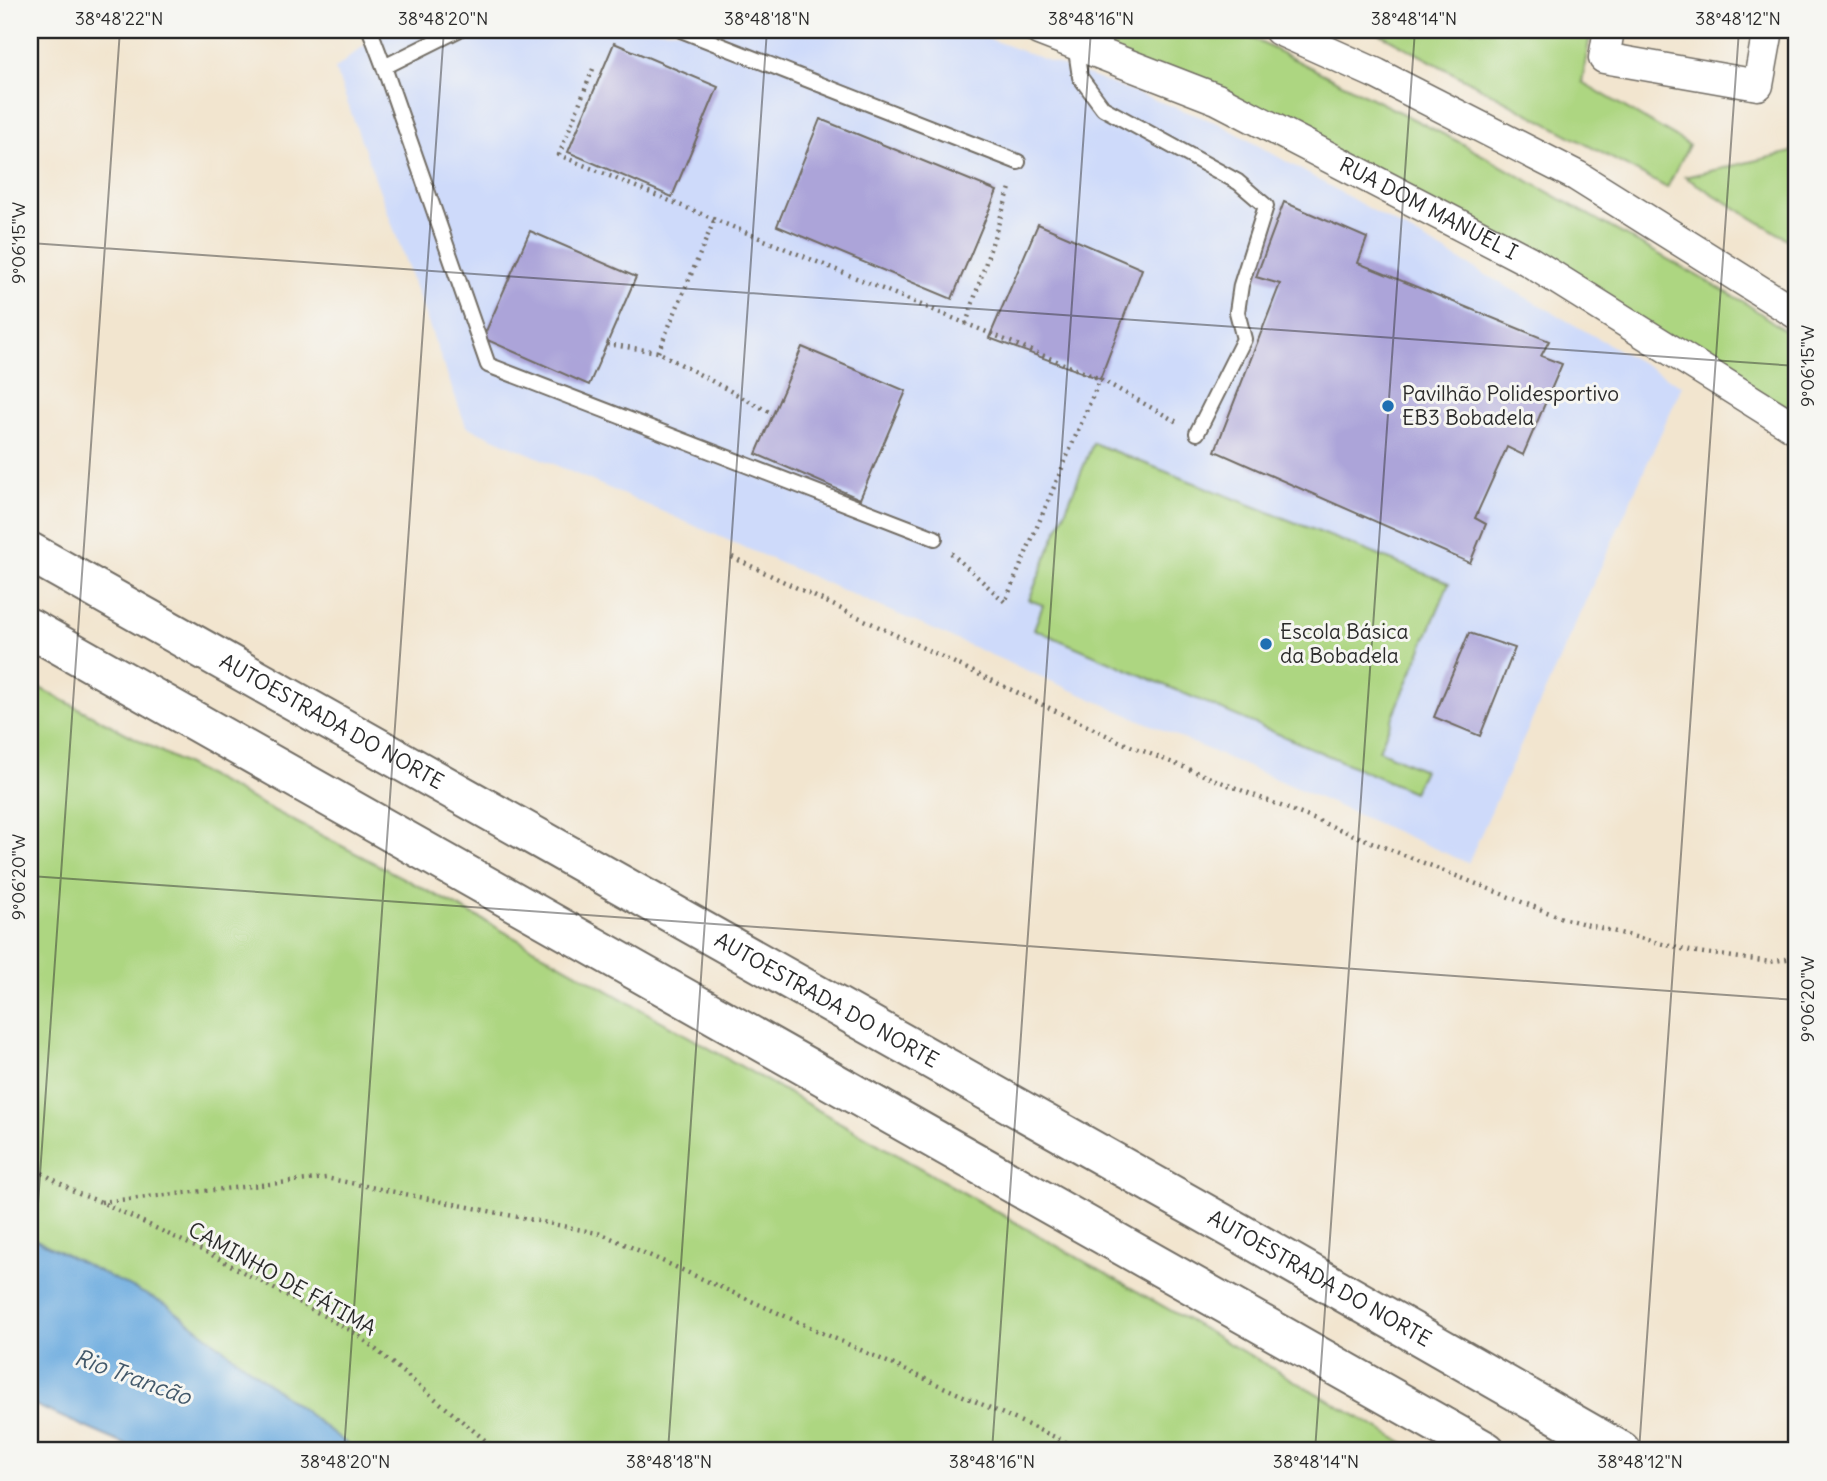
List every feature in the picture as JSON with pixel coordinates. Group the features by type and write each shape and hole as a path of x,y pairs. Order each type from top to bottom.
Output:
{"highway":[{"name":"AUTOESTRADA DO NORTE","path":"30,552 1226,1225 1621,1451"},
{"path":"30,628 1486,1451"}],"street":[{"name":"RUA DOM MANUEL I","path":"1040,30 1217,99 1527,260 1797,429"},
{"path":"1279,30 1377,74 1577,176 1797,314"},
{"path":"1609,30 1604,58 1758,85 1768,30"}],"lane":[{"path":"370,30 488,365 935,538"},
{"path":"384,68 458,30"},
{"path":"681,30 1018,162"},
{"path":"1075,44 1080,77 1103,108 1238,182 1266,206 1241,285 1237,312 1244,339 1197,433"}],"path":[{"path":"593,69 559,155 1100,379 1197,433"},
{"path":"966,324 1018,162"},
{"path":"658,352 714,220"},
{"path":"607,344 658,352 773,414"},
{"path":"935,538 1005,602 1100,379"},
{"path":"732,557 1123,743 1562,918 1690,951 1770,962 1797,957"},
{"name":"CAMINHO DE FÁTIMA","path":"30,1166 79,1194 102,1202 210,1254 357,1334 498,1451"},
{"path":"102,1202 326,1178 602,1234 1086,1451"}],"shaded area":[{"name":"Escola Básica da Bobadela","path":"383,30 965,30 1220,124 1682,386 1468,863 466,426 335,69"}],"green space":[{"path":"1065,30 1236,30 1457,141 1744,302 1797,339 1797,412"},
{"path":"1373,30 1591,30 1582,82 1689,145 1667,188"},
{"path":"1797,130 1797,245 1685,177 1792,152"},
{"path":"1093,443 1449,583 1379,750 1424,770 1413,792 1034,629 1043,605 1029,600"},
{"path":"30,683 487,922 1418,1451 356,1451 167,1305 30,1237"}],"water":[{"name":"Rio Trancão","path":"30,1237 167,1305 356,1451 140,1451 30,1403"}],"building":[{"path":"614,43 718,87 672,197 568,152"},
{"path":"820,119 997,191 952,299 777,226"},
{"name":"Pavilhão Polidesportivo EB3 Bobadela","path":"1284,202 1367,238 1358,263 1549,341 1541,356 1562,364 1523,455 1507,447 1475,518 1486,524 1470,563 1215,451 1280,284 1256,277"},
{"path":"1038,224 1142,269 1100,379 989,338"},
{"path":"530,231 636,277 589,385 483,338"},
{"path":"802,347 906,391 860,499 756,454"},
{"path":"1469,633 1515,648 1480,736 1434,717"}],"place":[{"name":"Pavilhão Polidesportivo EB3 Bobadela","path":"1388,406"},
{"name":"Escola Básica da Bobadela","path":"1266,644"}]}
